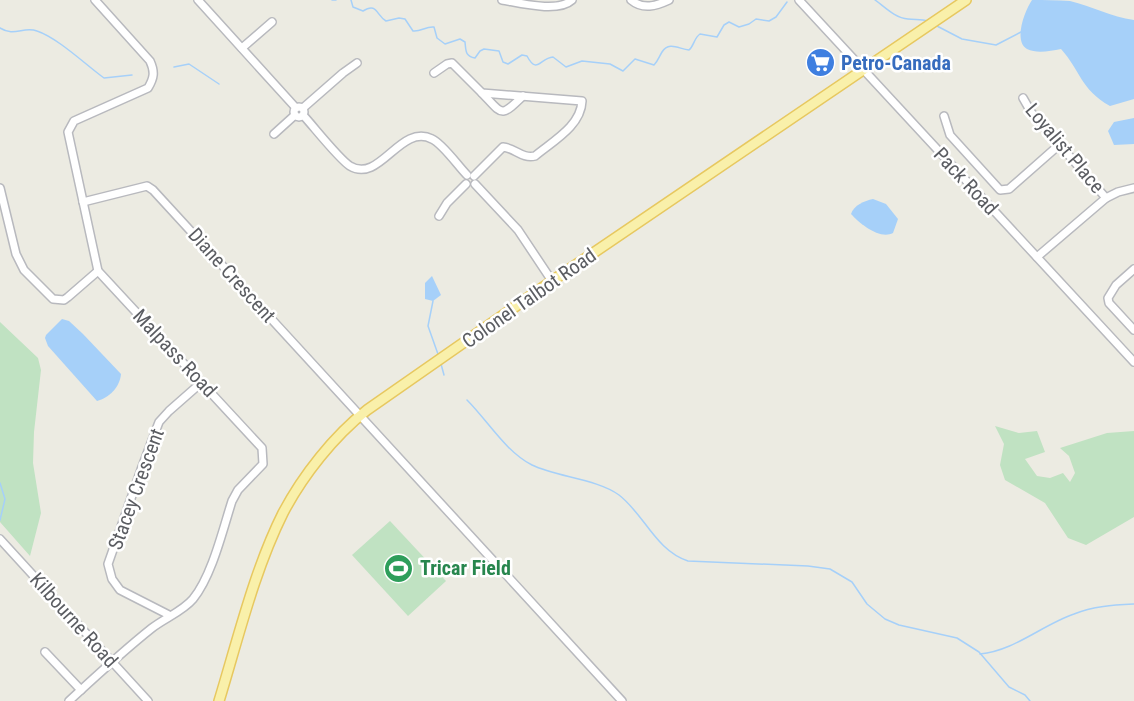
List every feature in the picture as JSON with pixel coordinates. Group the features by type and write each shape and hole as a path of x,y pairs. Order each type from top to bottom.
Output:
{"main road":[{"name":"Colonel Talbot Road","path":"219,701 261,568 284,511 317,461 349,425 552,281 966,0"}],"street":[{"path":"0,188 16,254 24,270 53,299 64,300 69,297 98,271 68,132 74,121 148,88 153,79 154,69 150,61 95,0"},
{"path":"198,0 351,167 372,168 406,140 414,137 426,136 434,140 518,230 552,281"},
{"path":"502,0 545,6 561,6 572,0"},
{"path":"631,0 645,6 656,6 669,0"},
{"name":"Pack Road","path":"799,0 1134,362"},
{"path":"242,48 272,21"},
{"path":"274,134 357,63"},
{"path":"434,73 452,63 499,111 507,111 524,96"},
{"path":"439,216 466,184 465,179 472,179 503,147 529,157 535,156 575,123 582,112 582,101 482,93"},
{"name":"Loyalist Place","path":"1023,98 1031,112 1106,198"},
{"path":"944,116 950,135 1000,190 1009,189 1059,145"},
{"name":"Diane Crescent","path":"83,202 147,186 153,190 622,701"},
{"path":"1037,257 1106,198 1134,188"},
{"path":"1134,269 1116,285 1108,298 1134,330"},
{"name":"Malpass Road","path":"69,701 128,647 194,598 205,581 232,501 238,490 262,464 262,448 98,271"},
{"name":"Stacey Crescent","path":"169,615 120,590 112,579 108,564 159,422 202,382"},
{"name":"Kilbourne Road","path":"0,539 148,701"},
{"path":"45,652 81,690"}],"green space":[{"path":"0,322 38,358 41,370 33,463 41,513 30,556 0,522"},
{"path":"995,426 1019,433 1037,431 1045,452 1025,459 1037,476 1050,478 1063,473 1070,482 1075,473 1069,456 1060,448 1107,433 1134,431 1134,517 1086,545 1068,538 1045,503 1005,480 1000,465 1004,444"},
{"name":"Tricar Field","path":"390,521 446,581 408,616 352,555"}],"water":[{"path":"1032,0 1070,1 1134,20 1134,99 1110,106 1093,93 1061,49 1039,52 1027,49 1023,45 1021,33 1026,11"},
{"path":"1134,118 1134,144 1114,145 1108,131 1114,122"},
{"path":"873,199 886,204 898,219 893,233 888,235 876,233 851,214 854,208"},
{"path":"432,276 441,295 433,301 425,299 425,283"},
{"path":"62,319 69,321 83,334 121,374 116,387 106,397 97,401 48,346 46,335"}],"waterway":[{"path":"351,0 353,7 363,11 374,9 386,21 405,19 413,31 434,27 437,38 445,44 460,39 465,42 468,54 475,58 484,49 499,51 503,62 508,64 522,55 527,56 530,62 536,65 553,57 566,67 582,61 610,64 623,71 635,59 654,65 668,47 674,46 689,50 700,34 717,37 724,25 729,22 739,27 756,19 769,21 776,17 787,2"},
{"path":"875,0 899,17 928,21"},
{"path":"935,25 962,39 996,45 1021,32"},
{"path":"0,28 10,32 32,30 45,34 104,78 132,75"},
{"path":"174,67 189,64 219,84"},
{"path":"433,301 428,326 439,357"},
{"path":"441,364 444,375"},
{"path":"467,400 506,444 532,465 600,485 619,495 659,541 677,556 688,561 830,569 852,582 867,604 885,619 899,625 957,638 979,652 1009,687 1025,695 1030,701"},
{"path":"0,483 5,499 0,520"},
{"path":"980,654 1005,648 1081,611 1104,606 1134,604"}],"place":[{"name":"Petro-Canada","path":"820,63"},
{"name":"Tricar Field","path":"399,568"}]}
